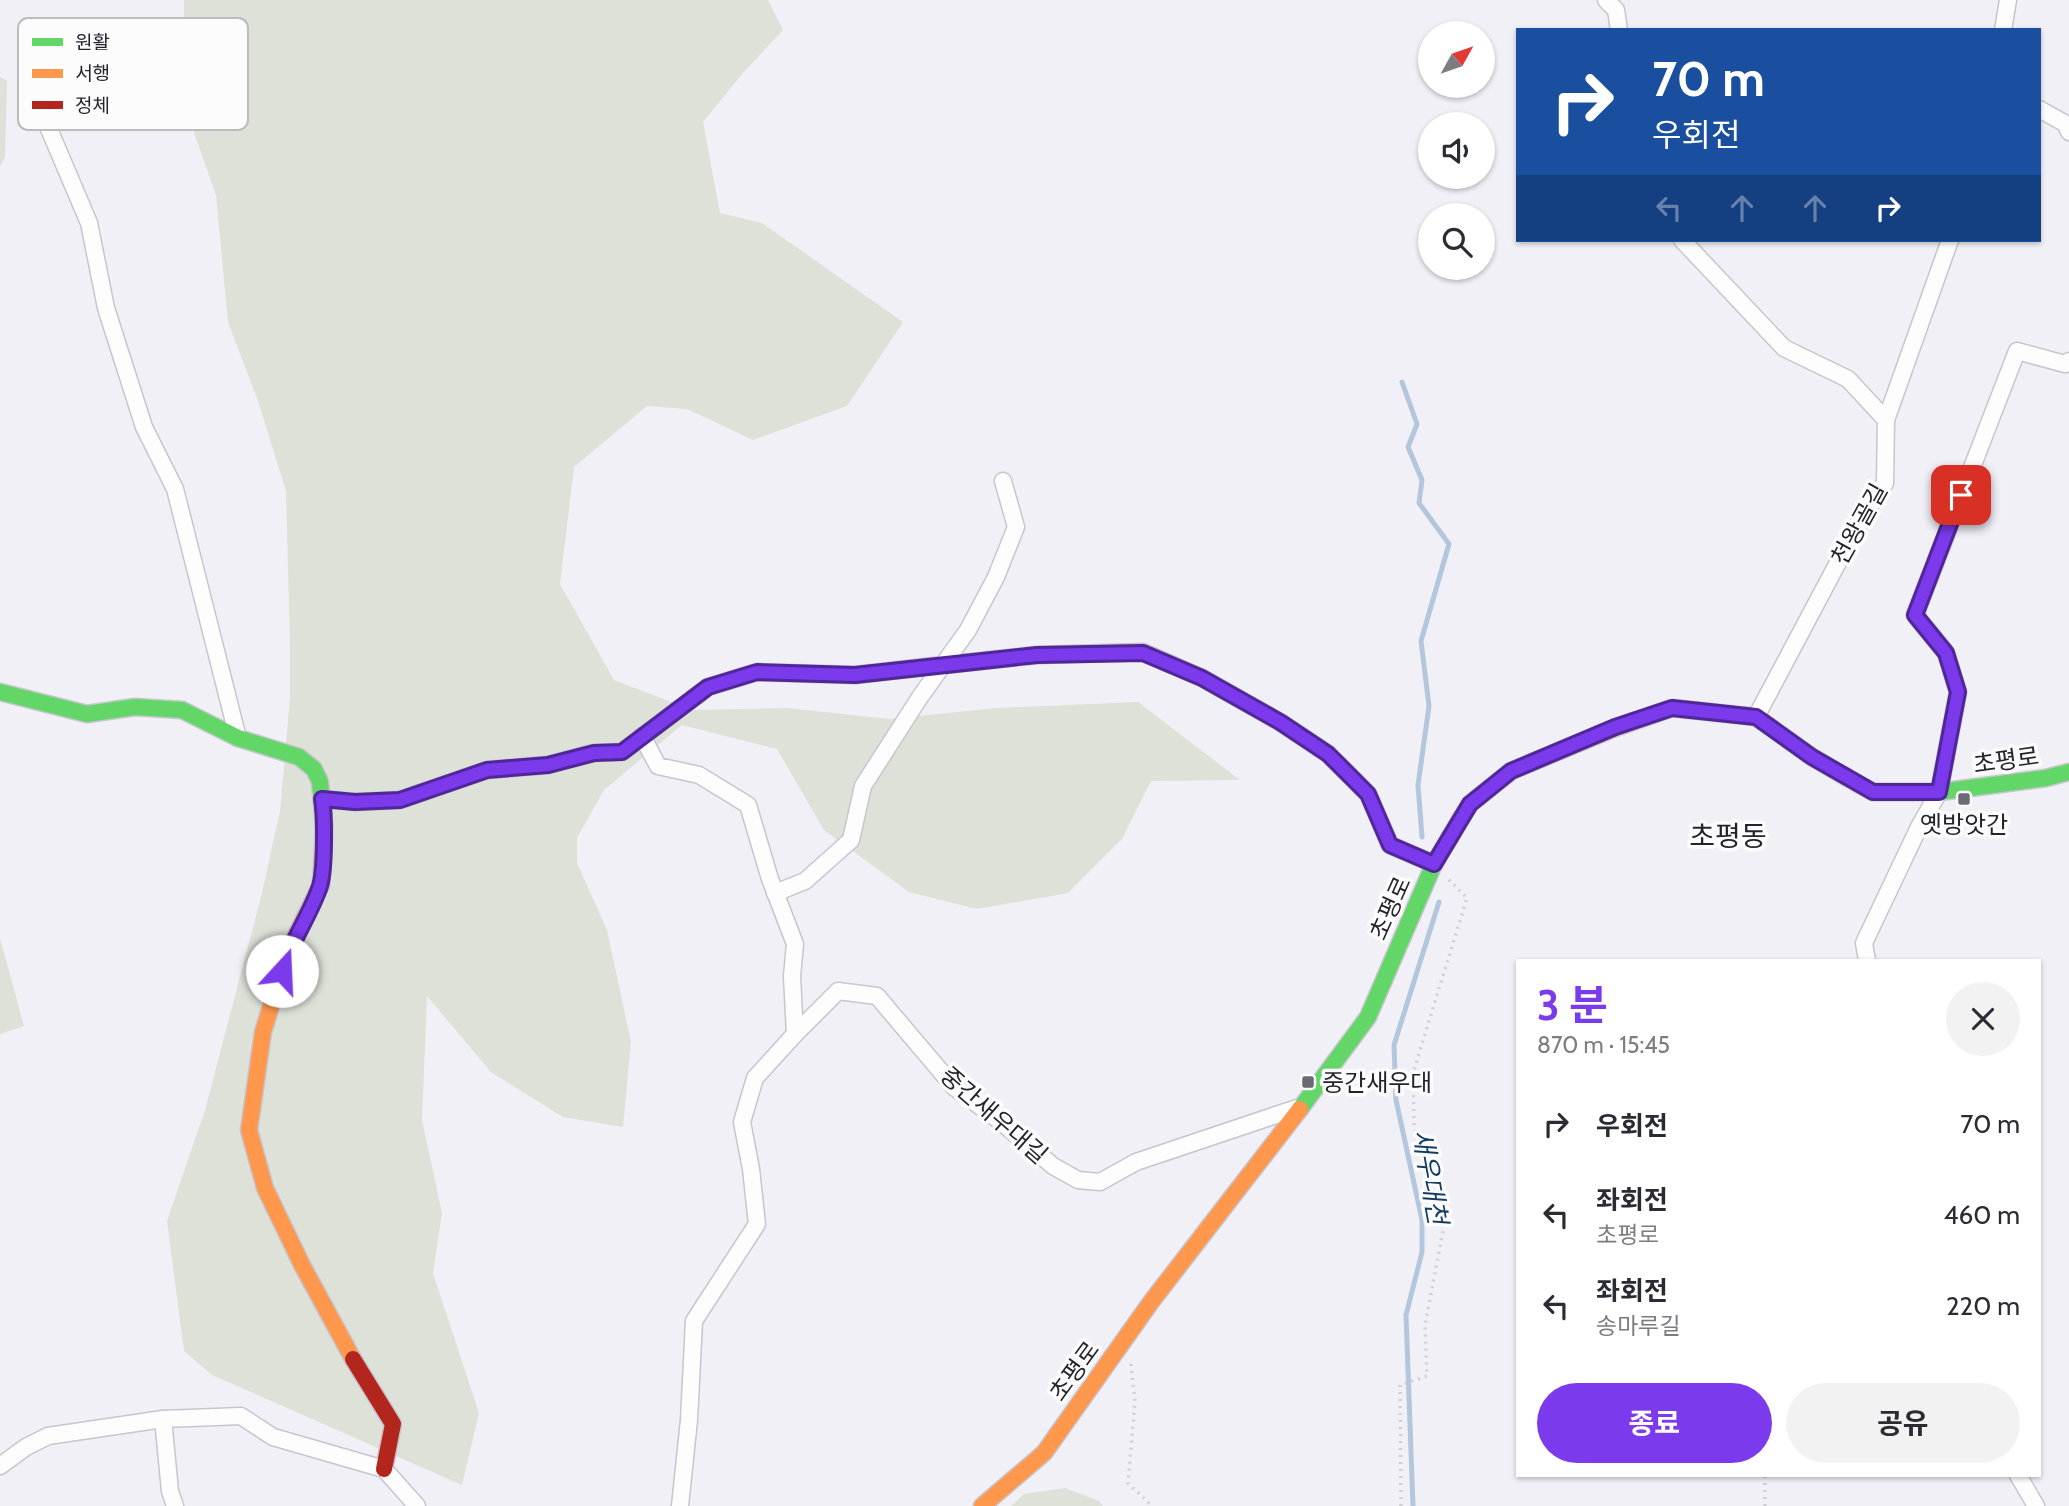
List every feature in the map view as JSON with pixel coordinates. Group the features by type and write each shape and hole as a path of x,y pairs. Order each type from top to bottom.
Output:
{"street":[{"path":"1606,0 1616,10 1619,28"},
{"path":"2003,28 2008,0"},
{"path":"2041,110 2066,124 2069,132"},
{"path":"49,130 89,223 106,308 144,427 175,489 239,738"},
{"path":"1684,242 1784,348 1848,379 1886,420"},
{"name":"천왕골길","path":"1756,717 1860,520 1885,484 1886,420 1949,242"},
{"path":"1867,959 1864,943 1919,827 1939,792 1958,692 1946,653 1915,615 2017,351 2065,364 2069,361"},
{"path":"775,893 805,881 851,840 863,786 968,630 991,588 1016,527 1003,481"},
{"path":"322,799 355,802 400,800 487,770 548,765 594,753 622,752 708,687 757,672 855,675 1037,655 1143,653 1202,678 1280,722 1328,754 1368,794 1390,845 1434,864"},
{"path":"0,692 87,714 135,707 181,710 239,738 299,757 314,769 320,782 324,816 321,885 288,951 263,1032 249,1129 265,1188 302,1265 338,1335 393,1424 384,1469"},
{"name":"초평로","path":"982,1506 1044,1453 1129,1334 1326,1076 1368,1017 1434,864 1470,804 1511,771 1615,727 1672,708 1756,717 1812,757 1873,792 1939,792 2046,778 2069,772"},
{"path":"642,736 658,766 699,775 748,805 794,944 792,976 795,1034 755,1078 741,1122 751,1169 757,1224 694,1321 689,1420 680,1506"},
{"name":"중간새우대길","path":"795,1034 838,991 877,996 954,1087 1000,1121 1053,1166 1078,1180 1100,1182 1136,1162 1300,1107"},
{"path":"0,1466 26,1447 48,1436 163,1419 241,1416 273,1437 384,1469 417,1506"},
{"path":"163,1419 170,1491 175,1506"},
{"path":"2019,1477 2036,1506"}],"path":[{"path":"1401,1506 1400,1385 1427,1377 1425,1325 1443,1231 1413,1126 1413,1073 1467,898 1434,864"},
{"path":"1129,1334 1135,1402 1128,1483 1152,1506"},
{"path":"1765,1477 1765,1506"}],"shaded area":[{"path":"184,0 768,0 783,30 703,122 720,213 762,223 903,322 847,406 753,440 687,409 647,406 574,467 560,584 614,680 692,710 787,708 890,719 996,708 1138,702 1240,780 1151,781 1122,839 1068,893 977,909 909,892 824,830 777,749 682,725 604,790 577,838 577,863 607,930 631,1042 623,1127 563,1117 491,1072 427,996 422,1120 442,1213 433,1273 479,1413 462,1485 212,1375 184,1351 167,1221 205,1110 261,897 280,811 290,698 290,645 286,491 258,401 228,322 216,195 193,130 248,130 248,18 184,18"},
{"path":"0,77 7,81 5,157 0,166"},
{"path":"0,938 24,1026 0,1034"},
{"path":"1065,1488 1099,1501 1103,1506 1011,1506 1024,1494"}],"waterway":[{"name":"새우대천","path":"1402,382 1417,424 1408,447 1422,480 1419,503 1449,544 1421,641 1429,706 1418,785 1422,837"},
{"name":"새우대천","path":"1413,1506 1406,1315 1422,1252 1422,1220 1396,1100 1394,1045 1439,902"}],"traffic: fast":[{"path":"322,799 355,802 400,800 487,770 548,765 594,753 622,752 708,687 757,672 855,675 925,667"},
{"path":"0,692 87,714 135,707 182,710 238,738 299,757 314,769 320,782 324,826"},
{"path":"1846,777 1873,792 1939,792 2046,778 2069,772"},
{"path":"1300,1109 1368,1017 1434,864 1460,820"}],"traffic: slow":[{"path":"925,667 1037,655 1143,652 1202,678 1280,722 1328,754 1368,794 1390,845 1434,864"},
{"path":"324,826 321,885 288,951 263,1032 249,1130 265,1188 302,1265 353,1359"},
{"path":"982,1506 1044,1453 1151,1302 1300,1109"}],"traffic: jam":[{"path":"1460,820 1470,804 1511,771 1615,728 1672,708 1756,717 1812,757 1846,777"},
{"path":"353,1359 393,1424 384,1469"}],"place":[{"name":"옛방앗간","path":"1964,799"},
{"name":"중간새우대","path":"1308,1082"}],"district":[{"name":"초평동","path":"1728,836"}],"route":[{"path":"282,971 288,951 321,885 324,816 322,799 355,802 400,800 487,770 548,765 594,753 622,752 708,687 757,672 855,675 1037,655 1143,653 1202,678 1280,722 1328,754 1368,794 1390,845 1434,864 1470,804 1511,771 1615,727 1672,708 1756,717 1812,757 1873,792 1939,792 1958,692 1946,653 1915,615 1961,495"}]}
